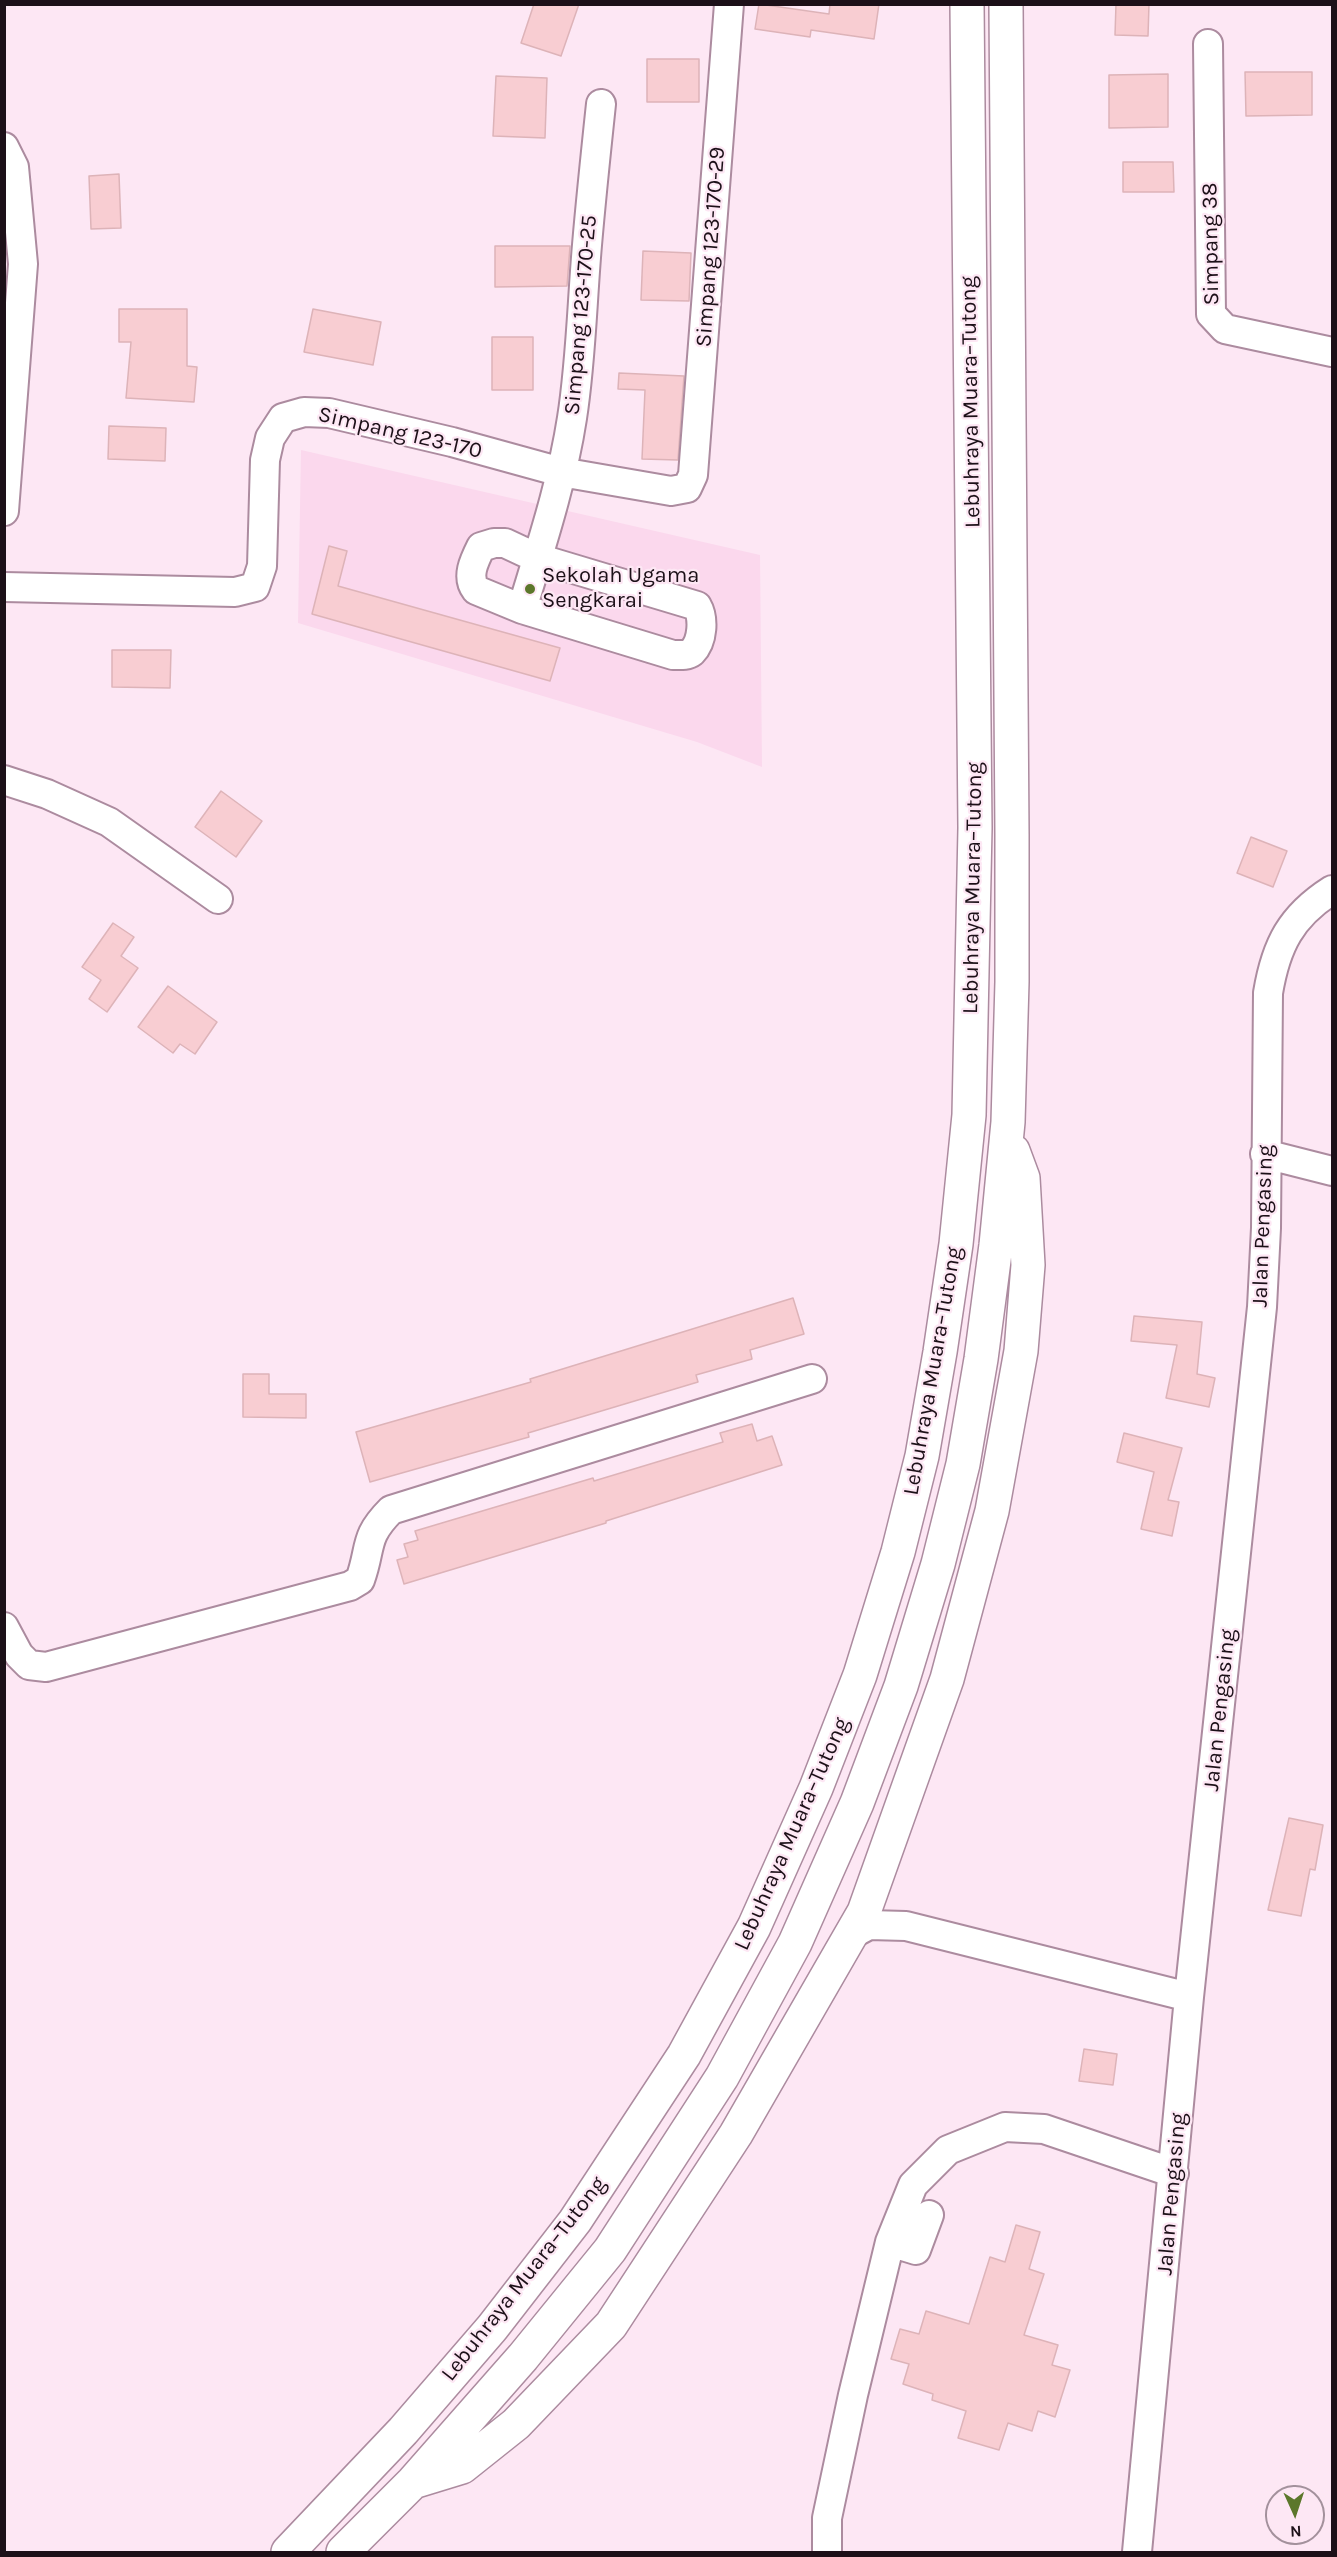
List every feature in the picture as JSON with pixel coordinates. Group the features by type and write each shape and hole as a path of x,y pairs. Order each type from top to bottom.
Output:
{"highway":[{"name":"Lebuhraya Muara–Tutong","path":"288,2553 404,2431 492,2328 575,2221 684,2055 753,1927 816,1788 860,1675 898,1552 922,1456 940,1352 956,1244 969,1115 975,828 967,4"},
{"name":"Lebuhraya Muara–Tutong","path":"343,2553 413,2482 523,2357 617,2240 722,2077 795,1943 857,1803 901,1686 938,1564 963,1464 996,1245 1007,1132 1012,982 1012,823 1006,4"},
{"path":"413,2482 462,2467 516,2424 611,2325 736,2134 864,1912 947,1679 992,1511 1022,1351 1028,1265 1023,1178 1007,1132"}],"street":[{"name":"Simpang 123-170-29","path":"687,489 693,475 729,4"},
{"name":"Simpang 38","path":"1208,44 1211,314 1225,330 1332,352"},
{"name":"Simpang 123-170-25","path":"522,609 561,472 571,421 581,353 587,247 601,104"},
{"path":"4,147 14,167 23,264 4,511"},
{"name":"Simpang 123-170","path":"4,587 235,592 255,587 262,566 265,460 270,438 283,418 304,412 329,413 452,442 561,472 671,491 687,489"},
{"path":"494,543 505,543 537,558 697,606 702,621 698,641 692,652 686,655 673,655 522,609 476,590 472,585 474,562 481,547 494,543"},
{"path":"4,780 47,794 109,822 218,899"},
{"name":"Jalan Pengasing","path":"1137,2553 1189,1997 1262,1307 1266,1228 1268,993 1272,968 1281,942 1294,922 1312,903 1332,890"},
{"path":"1265,1154 1332,1171"},
{"path":"4,1627 20,1655 30,1665 46,1667 350,1586 360,1580 367,1544 375,1526 391,1510 812,1379"},
{"path":"873,1888 890,1912 906,1926"},
{"path":"852,1934 869,1925 906,1926 1189,1997"},
{"path":"827,2553 827,2518 890,2242 913,2185 948,2150 1005,2127 1044,2129 1174,2173"},
{"path":"890,2242 916,2250 929,2215"}],"shaded area":[{"name":"Sekolah Ugama Sengkarai","path":"301,450 760,555 762,767 697,742 298,623"}],"building":[{"path":"534,4 579,4 561,56 521,43"},
{"path":"759,4 829,14 830,4 879,4 874,39 811,30 810,37 755,29"},
{"path":"1116,4 1149,4 1148,36 1115,35"},
{"path":"647,59 699,59 699,102 647,102"},
{"path":"1245,72 1312,72 1312,115 1246,116"},
{"path":"1168,74 1168,127 1109,128 1109,75"},
{"path":"496,76 547,78 545,138 493,136"},
{"path":"1123,162 1173,162 1174,192 1123,192"},
{"path":"119,174 121,228 91,229 89,176"},
{"path":"495,246 570,246 567,286 495,287"},
{"path":"643,251 691,253 689,301 641,300"},
{"path":"119,309 187,309 187,366 197,367 194,402 126,398 131,342 119,342"},
{"path":"313,309 381,322 373,365 304,352"},
{"path":"492,337 533,337 533,390 492,390"},
{"path":"619,373 684,376 678,460 642,459 645,390 618,389"},
{"path":"109,426 166,428 165,461 108,459"},
{"path":"329,546 347,551 338,586 560,648 550,681 312,614"},
{"path":"112,650 171,650 170,688 112,687"},
{"path":"221,791 262,821 236,857 195,827"},
{"path":"1251,837 1287,851 1273,887 1237,873"},
{"path":"113,923 134,937 121,956 138,968 107,1012 89,999 101,980 82,967"},
{"path":"168,986 217,1022 195,1054 180,1044 173,1053 138,1027"},
{"path":"793,1298 804,1334 750,1350 752,1359 696,1375 698,1382 528,1433 529,1437 370,1482 356,1432 531,1382 530,1379"},
{"path":"1134,1316 1202,1322 1197,1374 1215,1378 1209,1407 1166,1398 1177,1345 1131,1341"},
{"path":"243,1374 269,1374 269,1394 306,1394 306,1418 243,1417"},
{"path":"752,1424 757,1441 772,1436 782,1465 606,1521 606,1523 404,1584 397,1560 408,1557 404,1544 418,1540 415,1531 723,1442 720,1433"},
{"path":"1124,1433 1182,1448 1168,1500 1179,1502 1172,1536 1141,1529 1154,1472 1117,1462"},
{"path":"1289,1818 1323,1825 1315,1870 1310,1869 1301,1916 1268,1910"},
{"path":"1084,2049 1117,2054 1113,2085 1079,2081"},
{"path":"1016,2225 1040,2232 1029,2269 1044,2274 1024,2335 1058,2345 1052,2365 1070,2370 1055,2417 1038,2411 1032,2431 1008,2423 999,2450 958,2438 966,2411 932,2400 933,2394 903,2384 909,2364 891,2359 900,2329 919,2334 926,2311 969,2324 990,2257 1005,2262"}],"place":[{"name":"Sekolah Ugama Sengkarai","path":"530,589"}]}
